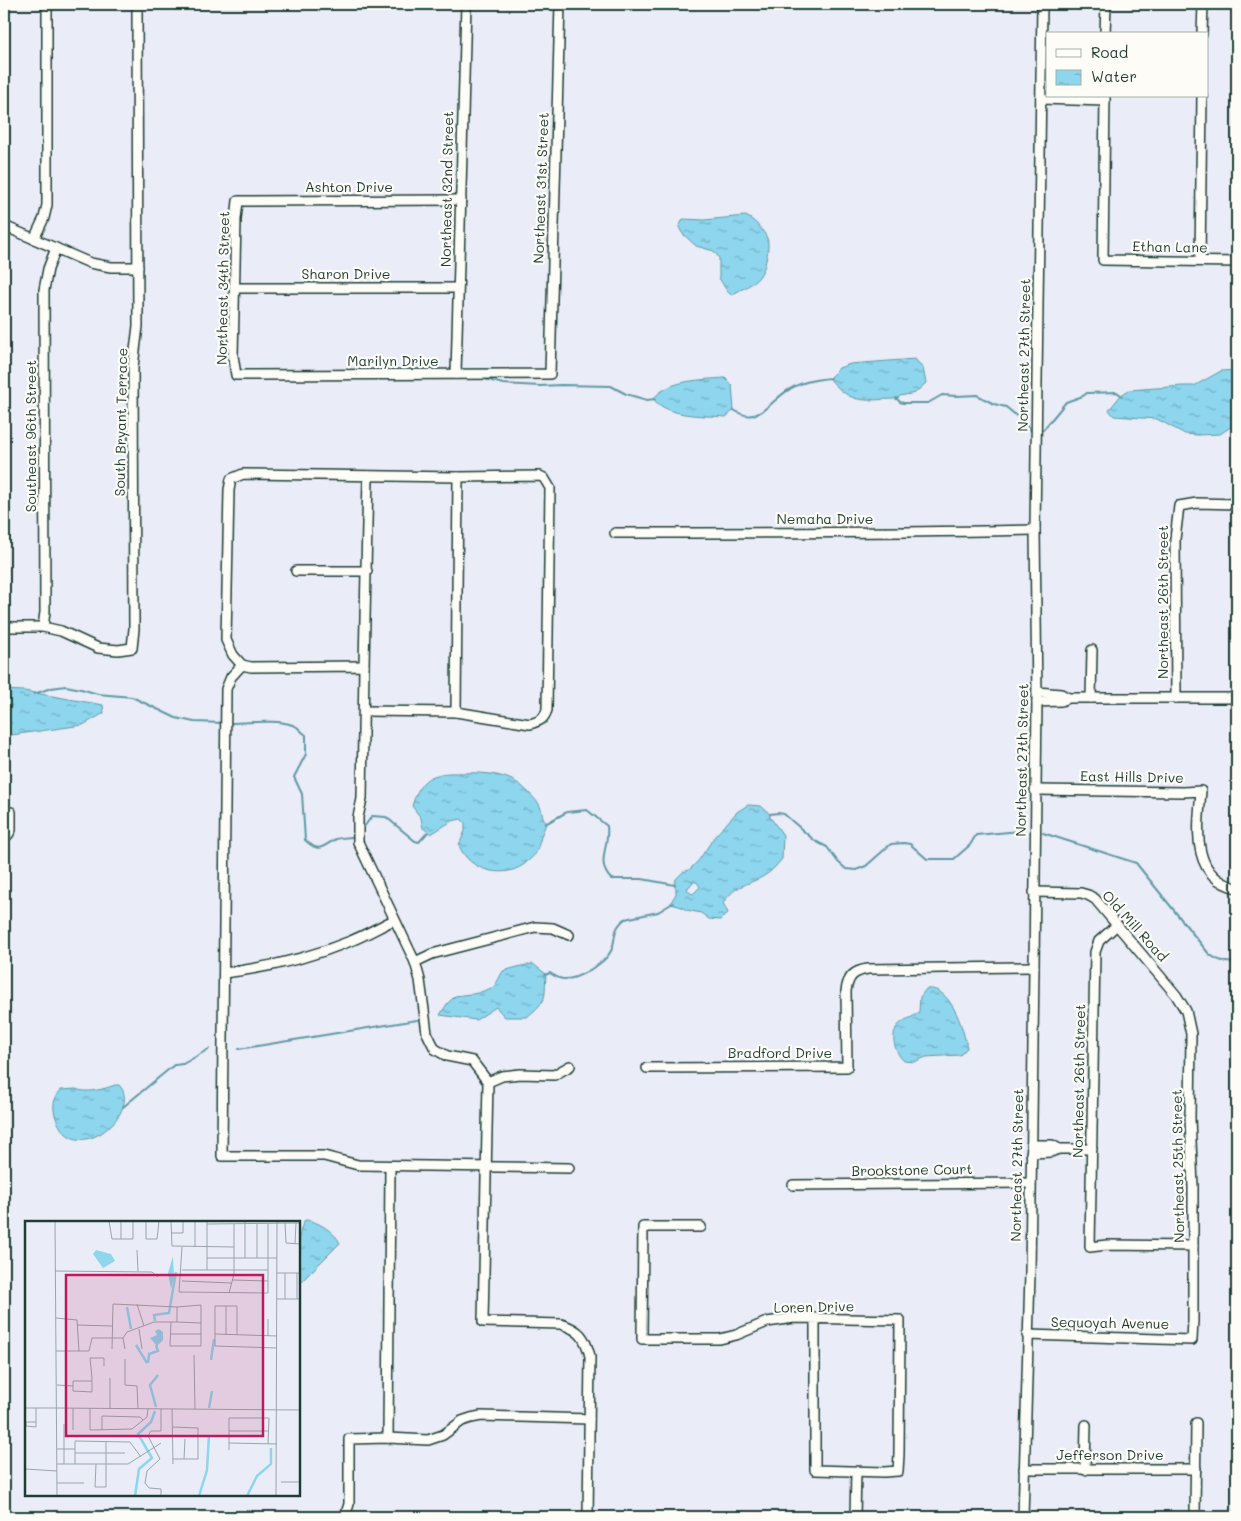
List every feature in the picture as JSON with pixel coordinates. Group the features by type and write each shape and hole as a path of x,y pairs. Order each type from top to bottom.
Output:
{"street":[{"path":"34,239 44,218 47,205 47,4"},
{"name":"South Bryant Terrace","path":"4,627 43,627 60,631 98,648 118,650 132,648 134,629 133,367 138,326 137,4"},
{"name":"Northeast 32nd Street","path":"456,374 466,4"},
{"name":"Northeast 31st Street","path":"550,374 560,4"},
{"name":"Northeast 27th Street","path":"1023,1517 1034,967 1037,697 1035,530 1041,99 1044,87 1042,4"},
{"path":"1106,4 1106,32"},
{"path":"1202,32 1203,4"},
{"path":"1041,99 1105,98"},
{"name":"Ethan Lane","path":"1105,98 1103,260 1237,262"},
{"path":"1200,261 1202,98"},
{"name":"Ashton Drive","path":"238,201 461,200"},
{"name":"Northeast 34th Street","path":"236,375 232,356 238,201"},
{"path":"4,226 95,265 138,267"},
{"name":"Southeast 96th Street","path":"43,627 45,612 44,290 48,269 56,248"},
{"name":"Sharon Drive","path":"234,288 458,288"},
{"name":"Marilyn Drive","path":"236,375 550,374"},
{"path":"364,666 251,667 242,665 232,655 226,640 230,479 243,474 458,477 540,476 544,478 550,488 547,710 545,716 540,721 530,724 456,712 364,711"},
{"path":"368,476 362,799 358,817 358,842 414,962 422,988 428,1033 435,1049 447,1056 472,1060 488,1082 483,1322 561,1324 571,1327 579,1333 586,1343 590,1356 588,1517"},
{"path":"456,712 458,477"},
{"name":"Northeast 26th Street","path":"1176,698 1175,539 1179,506 1197,503 1237,504"},
{"name":"Nemaha Drive","path":"615,533 709,534 1035,530"},
{"path":"296,571 366,571"},
{"path":"1091,698 1092,650"},
{"path":"242,665 231,676 226,689 222,1156 324,1156 358,1165 569,1168"},
{"path":"1037,697 1061,701 1068,698 1237,698"},
{"name":"East Hills Drive","path":"1035,790 1201,791 1199,839 1202,857 1216,879 1237,888"},
{"path":"4,835 8,835 12,830 11,812"},
{"name":"Old Mill Road","path":"1034,892 1088,895 1095,899 1176,995"},
{"path":"224,973 298,959 348,942 394,920"},
{"name":"Northeast 26th Street","path":"1117,925 1099,941 1095,952 1090,1247 1107,1245 1193,1246"},
{"path":"414,962 432,954 535,926 553,928 569,935"},
{"name":"Bradford Drive","path":"647,1068 847,1067 846,991 848,980 853,973 868,969 1034,967"},
{"name":"Northeast 25th Street","path":"1176,995 1186,1011 1191,1029 1192,1340"},
{"path":"488,1082 502,1076 520,1074 554,1075 570,1066"},
{"path":"1031,1149 1051,1152 1058,1149 1092,1149"},
{"path":"388,1438 390,1166"},
{"name":"Brookstone Court","path":"793,1185 1031,1183"},
{"name":"Loren Drive","path":"701,1227 643,1227 642,1339 720,1339 736,1335 767,1322 794,1318 900,1320 898,1471 856,1472"},
{"path":"815,1318 815,1470 856,1472 855,1517"},
{"name":"Sequoyah Avenue","path":"1027,1335 1192,1340"},
{"path":"344,1517 349,1504 349,1439 428,1440 443,1435 462,1421 481,1416 589,1419"},
{"path":"1195,1517 1196,1423"},
{"path":"1085,1470 1086,1425"},
{"name":"Jefferson Drive","path":"1024,1469 1196,1469"}],"water":[{"path":"745,216 755,222 766,235 768,241 767,255 760,276 748,286 731,295 719,278 719,258 714,251 696,246 682,233 679,227 683,219 704,220"},
{"path":"915,359 923,368 926,383 915,393 900,396 897,399 867,400 852,397 845,394 829,378 839,368 850,364"},
{"path":"1237,370 1237,423 1220,434 1185,434 1157,419 1114,416 1109,410 1121,395 1129,390 1194,386 1221,371"},
{"path":"725,378 732,385 734,410 726,417 677,413 668,410 653,399 660,392 677,384 696,380"},
{"path":"4,690 24,691 103,705 104,713 83,725 4,736"},
{"path":"449,773 497,775 516,782 527,790 539,804 547,823 536,853 528,861 510,871 489,871 471,862 459,845 465,831 465,823 461,819 452,821 431,834 423,828 421,818 412,806 417,792 424,782 434,776"},
{"path":"748,805 761,806 770,814 770,817 783,835 782,859 767,874 732,892 723,903 728,913 720,920 709,919 701,913 671,904 676,894 674,885 676,879 699,860 715,836 737,812","holes":["693,882 697,882 700,887 693,894 690,893 687,889"]},
{"path":"533,964 546,974 545,993 539,1006 527,1017 505,1017 496,1007 476,1020 440,1015 455,996 478,993 494,987 503,971"},
{"path":"926,989 935,990 943,994 949,1001 959,1020 967,1048 960,1055 926,1057 914,1062 904,1061 895,1047 895,1031 902,1022 919,1012 920,997"},
{"path":"119,1085 124,1096 122,1108 115,1121 104,1131 91,1138 77,1139 65,1133 56,1118 54,1110 56,1097 61,1090 76,1089 90,1091"},
{"path":"305,1220 314,1222 325,1227 340,1243 300,1283 300,1234"}],"waterway":[{"path":"417,359 442,370"},
{"path":"481,378 503,384 611,386 626,394 647,400 655,399"},
{"path":"734,410 743,414 757,414 799,384 831,378"},
{"path":"1043,430 1066,402 1087,393 1117,392 1122,396"},
{"path":"896,398 903,403 928,403 942,395 977,395 994,404 1006,407 1025,423 1030,430"},
{"path":"34,694 51,688 66,686 98,694 132,697 176,718 194,722 224,723"},
{"path":"4,688 9,690"},
{"path":"228,723 273,722 290,724 297,727 306,735 306,754 294,777 302,794 305,840 318,848 336,839 356,836"},
{"path":"545,824 567,812 587,810 607,826 603,860 606,873 611,879 642,879 675,885"},
{"path":"770,814 784,814 815,841 827,847 846,869 856,870 866,866 891,844 910,844 927,859 954,859 970,845 976,835 1020,831"},
{"path":"361,831 372,816 386,817 415,841 419,842 428,832"},
{"path":"1043,833 1136,863 1209,954 1222,961 1229,963 1237,962"},
{"path":"545,975 550,973 560,978 570,979 590,970 608,956 613,947 618,927 625,919 658,912 673,903"},
{"path":"239,1049 417,1020"},
{"path":"123,1107 174,1065 183,1064 209,1049"}]}
